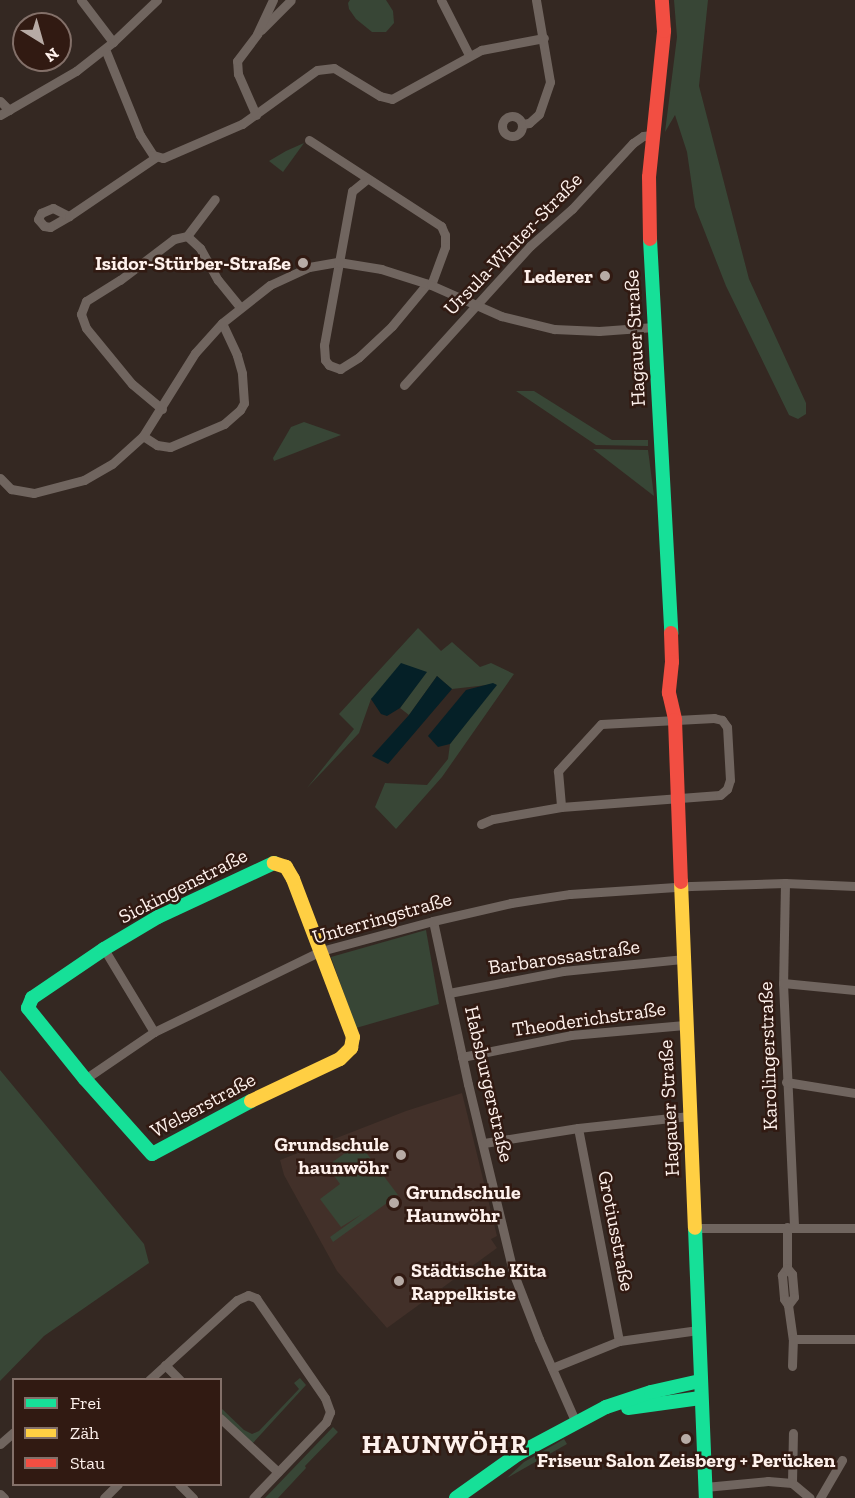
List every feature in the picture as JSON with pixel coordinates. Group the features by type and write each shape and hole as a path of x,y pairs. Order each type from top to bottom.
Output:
{"street":[{"path":"81,0 113,42"},
{"path":"0,100 4,112 57,84 105,49 157,0"},
{"path":"256,115 237,68 240,56 256,34 273,0"},
{"path":"256,34 281,13 291,0"},
{"path":"441,0 469,55"},
{"path":"522,124 529,123 539,114 549,91 550,73 536,0"},
{"name":"Hagauer Straße","path":"662,0 664,31 649,177 654,327 672,674 669,693 674,718 700,1398 706,1492"},
{"path":"69,216 156,157 168,157 227,131 256,115 317,70 334,68 381,96 392,99 405,94 469,55 490,46 544,38"},
{"path":"105,49 140,135 156,157"},
{"name":"Ursula-Winter-Straße","path":"404,385 530,246 572,209 633,143 643,136 652,135"},
{"path":"309,140 441,226 445,235 445,247 429,284 376,342 346,367 336,369 326,360 324,345 352,191 367,179"},
{"path":"162,409 147,398 114,365 87,327 81,314 86,301 120,280 174,239 187,236 215,199"},
{"path":"187,236 200,248 218,280 240,307"},
{"path":"0,478 11,489 34,493 67,486 98,473 124,455 143,436 162,409 195,352 222,323 270,285 309,267 338,262 381,269 429,284 521,322 554,329 598,331 654,327"},
{"path":"143,436 157,445 170,447 224,424 240,410 244,403 242,373 237,355 222,323"},
{"path":"482,824 493,819 561,807 720,795 727,789 730,780 725,723 714,718 674,718 607,723 598,726 557,773 561,807"},
{"name":"Sickingenstraße","path":"28,1008 32,998 104,949 158,917 274,863 286,867 290,873 321,951"},
{"name":"Unterringstraße","path":"85,1079 154,1032 321,951 432,921 570,894 681,886 785,884 855,886"},
{"name":"Karolingerstraße","path":"785,884 783,983 790,1227 787,1268 782,1275 784,1299 788,1305 793,1339 792,1366"},
{"name":"Habsburgerstraße","path":"432,921 513,1272 576,1423"},
{"path":"104,949 154,1032"},
{"name":"Welserstraße","path":"28,1008 147,1151 156,1154 268,1092 340,1059 351,1048 353,1036 321,951"},
{"name":"Barbarossastraße","path":"449,993 563,971 684,959"},
{"path":"783,983 855,990"},
{"name":"Theoderichstraße","path":"462,1057 571,1035 685,1025"},
{"path":"786,1082 855,1094"},
{"path":"484,1143 578,1128 689,1116"},
{"name":"Grotiusstraße","path":"578,1128 618,1341"},
{"path":"695,1228 855,1228"},
{"path":"151,1378 237,1300 248,1295 256,1298 330,1408 326,1422 253,1498"},
{"path":"552,1368 618,1341 698,1330"},
{"path":"793,1339 855,1339"},
{"path":"165,1365 178,1378"},
{"path":"456,1498 518,1454 606,1407 651,1392 700,1382"},
{"path":"592,1415 647,1403 700,1398"},
{"path":"222,1420 278,1472"},
{"path":"792,1433 792,1483"},
{"path":"0,1444 12,1434"},
{"path":"820,1498 842,1460"},
{"path":"706,1492 768,1481 792,1483 810,1498"},
{"path":"104,1498 117,1486"},
{"path":"180,1486 193,1498"},
{"path":"0,1494 4,1498"}],"shaded area":[{"name":"Grundschule Haunwöhr","path":"462,1093 497,1236 491,1239 497,1248 387,1328 337,1271 284,1175 280,1160 406,1111"}],"green space":[{"path":"350,0 386,0 393,11 394,23 386,32 372,32 356,19 349,9"},
{"path":"674,0 708,0 699,86 749,279 806,403 806,414 798,419 789,415 726,286 695,207 687,152 675,115 665,132 677,37"},
{"path":"304,143 283,172 269,161 286,151"},
{"path":"516,391 534,391 612,440 648,440 648,446 596,445"},
{"path":"304,422 341,435 274,461 273,458 291,427"},
{"path":"593,449 648,450 654,496"},
{"path":"418,628 441,651 452,642 480,667 491,663 514,674 442,777 396,829 375,807 385,783 427,785 448,759 450,744 496,684 452,689 437,676 409,715 400,708 426,672 371,699 359,733 307,788 354,729 339,714"},
{"path":"426,930 439,1004 356,1028 331,957"},
{"path":"0,1070 144,1244 149,1263 44,1336 0,1381"},
{"path":"359,1143 398,1195 333,1242 330,1237 362,1214 341,1227 320,1199 340,1184 327,1166"},
{"path":"300,1378 306,1385 252,1444 222,1414 222,1409 244,1430 252,1434 259,1431 299,1389 294,1383"},
{"path":"333,1427 338,1432 278,1498 265,1498"},
{"path":"564,1439 567,1444 507,1478 524,1462"}],"water":[{"path":"401,663 427,672 400,708 387,716 381,714 371,699"},
{"path":"437,676 452,689 388,764 372,756 409,715"},
{"path":"493,683 497,685 450,744 438,747 428,736 466,690"}],"traffic: fast":[{"path":"650,239 671,633"},
{"path":"251,1101 152,1154 85,1079 28,1008 32,998 104,949 158,917 274,863"},
{"path":"695,1228 706,1498"},
{"path":"456,1498 518,1454 606,1407 651,1392 700,1381"},
{"path":"628,1408 700,1398"}],"traffic: slow":[{"path":"251,1101 340,1059 351,1048 353,1037 293,879 286,867 274,863"},
{"path":"681,882 695,1228"}],"traffic: jam":[{"path":"650,239 649,177 664,31 662,0"},
{"path":"671,633 672,662 669,693 675,720 681,882"}],"place":[{"name":"Isidor-Stürber-Straße","path":"303,263"},
{"name":"Lederer","path":"605,276"},
{"name":"Grundschule haunwöhr","path":"401,1155"},
{"name":"Grundschule Haunwöhr","path":"394,1203"},
{"name":"Städtische Kita Rappelkiste","path":"399,1281"},
{"name":"Friseur Salon Zeisberg + Perücken","path":"686,1439"}],"district":[{"name":"HAUNWÖHR","path":"445,1445"}]}
